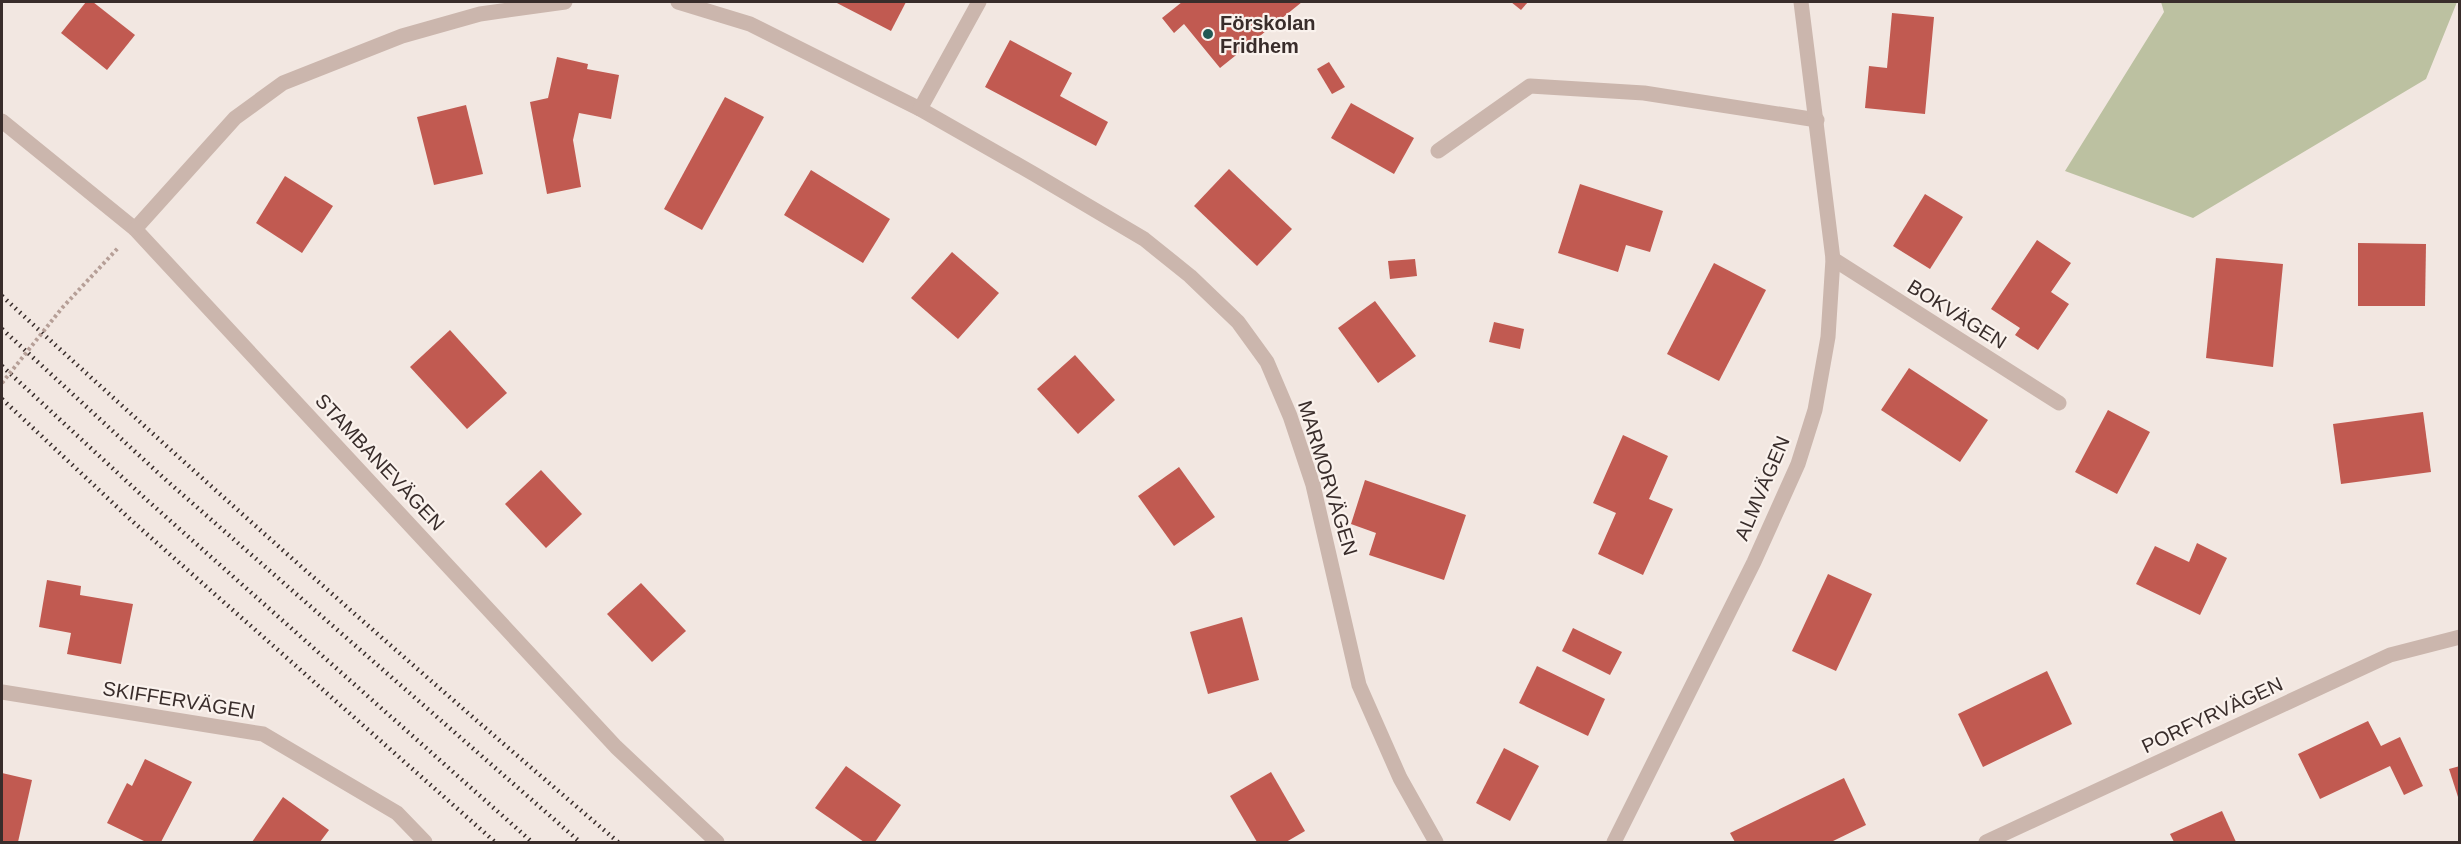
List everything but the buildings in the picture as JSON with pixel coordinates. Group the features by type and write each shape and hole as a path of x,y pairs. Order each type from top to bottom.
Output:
{"street":[{"path":"135,229 235,118 283,83 402,36 480,15 565,2"},
{"name":"MARMORVÄGEN","path":"678,2 750,24 920,109 1144,239 1191,276 1238,322 1267,362 1290,416 1313,485 1359,685 1400,778 1436,843"},
{"path":"920,109 979,2"},
{"name":"ALMVÄGEN","path":"1614,843 1754,562 1798,464 1815,410 1828,337 1833,260 1801,2"},
{"path":"1438,151 1530,86 1644,93 1817,120"},
{"name":"STAMBANEVÄGEN","path":"2,121 135,229 615,747 717,843"},
{"name":"BOKVÄGEN","path":"1833,260 2059,403"},
{"name":"PORFYRVÄGEN","path":"1986,843 2390,655 2460,637"},
{"name":"SKIFFERVÄGEN","path":"2,692 263,734 397,813 425,843"}],"path":[{"path":"2,383 62,308 135,229"}],"green space":[{"path":"2161,2 2457,2 2426,79 2193,218 2065,171 2164,12"}],"railway":[{"path":"2,296 307,572 618,842"},
{"path":"2,329 167,481 580,842"},
{"path":"2,366 148,501 532,842"},
{"path":"2,399 131,520 495,842"}],"place":[{"name":"Förskolan Fridhem","path":"1208,34"}]}
